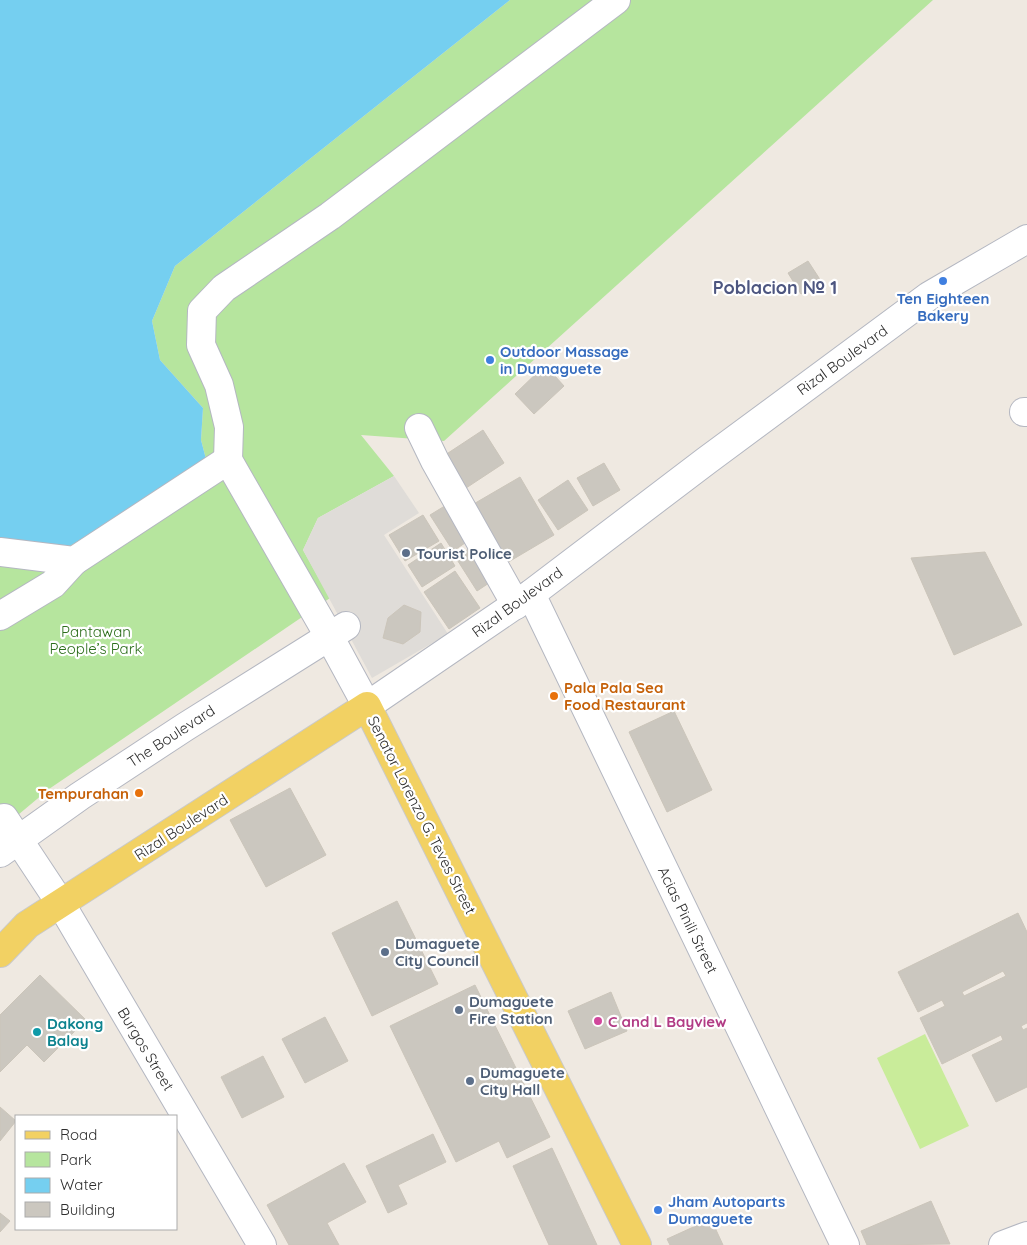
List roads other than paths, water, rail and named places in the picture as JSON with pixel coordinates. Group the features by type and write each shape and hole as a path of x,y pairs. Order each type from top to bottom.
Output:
{"main road":[{"name":"Rizal Boulevard","path":"0,953 27,925 367,706"},
{"name":"Senator Lorenzo G. Teves Street","path":"367,706 637,1245"}],"street":[{"path":"367,706 337,631 228,460 230,427 219,385 201,345 202,310 224,288 330,216 616,0"},
{"name":"Rizal Boulevard","path":"367,706 523,600 698,466 929,296 1027,238"},
{"name":"Acias Pinili Street","path":"419,428 435,461 523,600 846,1245"},
{"path":"0,616 53,584 74,561 228,460"},
{"path":"0,552 74,561"},
{"name":"The Boulevard","path":"8,836 337,631"},
{"name":"Burgos Street","path":"8,836 61,904 262,1245"},
{"path":"1003,1245 1027,1236"}],"water":[{"path":"0,0 510,0 175,266 152,321 160,360 203,408 201,440 207,463 68,547 0,542"}],"place":[{"name":"Ten Eighteen Bakery","path":"943,281"},
{"name":"Outdoor Massage in Dumaguete","path":"490,360"},
{"name":"Tourist Police","path":"406,553"},
{"name":"Pala Pala Sea Food Restaurant","path":"554,696"},
{"name":"Tempurahan","path":"139,793"},
{"name":"Dumaguete City Council","path":"385,952"},
{"name":"Dumaguete Fire Station","path":"459,1010"},
{"name":"C and L Bayview","path":"598,1021"},
{"name":"Dakong Balay","path":"37,1032"},
{"name":"Dumaguete City Hall","path":"470,1081"},
{"name":"Jham Autoparts Dumaguete","path":"658,1210"}],"district":[{"name":"Poblacion № 1","path":"775,287"}],"park label":[{"name":"Pantawan People’s Park","path":"96,640"}]}
